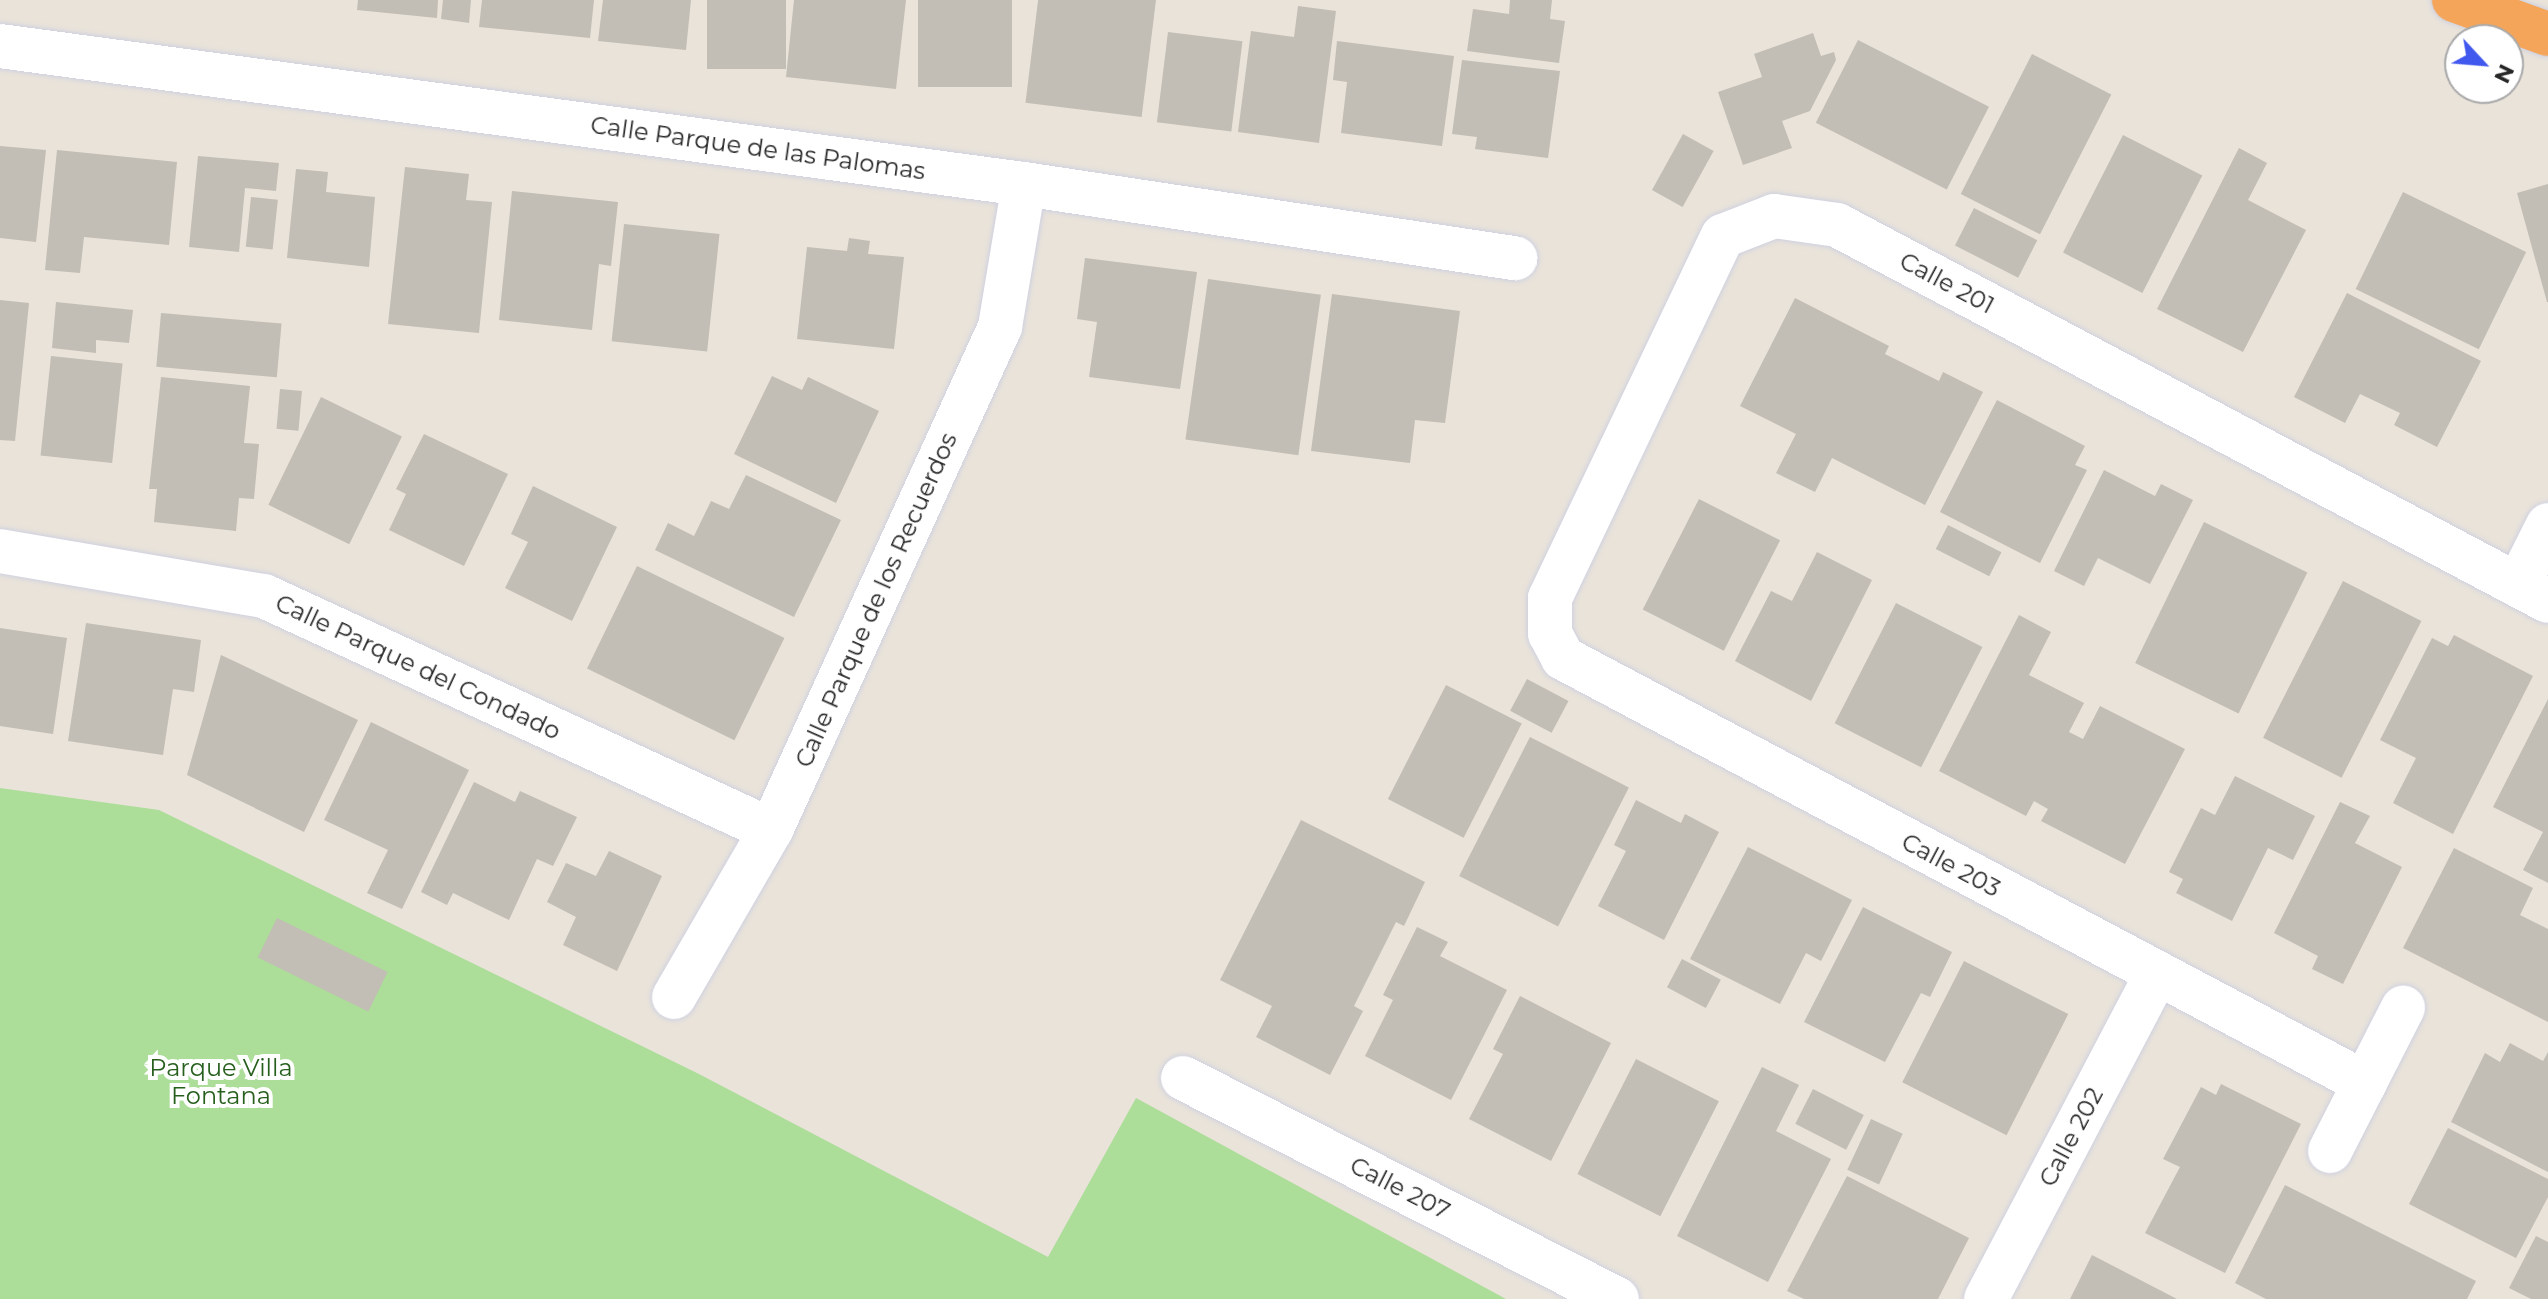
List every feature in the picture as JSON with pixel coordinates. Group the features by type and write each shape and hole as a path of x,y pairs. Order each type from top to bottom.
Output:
{"highway":[{"path":"2454,0 2548,34"}],"street":[{"name":"Calle Parque de las Palomas","path":"0,46 1024,184 1515,258"},
{"name":"Calle Parque de los Recuerdos","path":"674,997 771,830 1000,327 1024,184"},
{"name":"Calle 201","path":"1550,634 1550,598 1723,236 1774,216 1837,225 2533,593"},
{"path":"2533,593 2548,525"},
{"name":"Calle Parque del Condado","path":"0,551 264,596 771,830"},
{"name":"Calle 203","path":"1550,634 1563,658 2156,975 2365,1083"},
{"name":"Calle 202","path":"1986,1299 2156,975"},
{"path":"2330,1151 2403,1008"},
{"name":"Calle 207","path":"1183,1078 1617,1299"}],"green space":[{"name":"Parque Villa Fontana","path":"0,788 159,810 697,1073 1048,1257 1136,1098 1506,1299 0,1299"}],"building":[{"path":"358,0 438,0 437,18 357,10"},
{"path":"443,0 471,0 469,23 441,19"},
{"path":"482,0 594,0 590,38 479,27"},
{"path":"603,0 691,0 686,50 598,41"},
{"path":"707,0 786,0 786,69 707,69"},
{"path":"794,0 906,0 896,89 786,77"},
{"path":"918,0 1012,0 1012,87 918,87"},
{"path":"1038,0 1156,0 1142,117 1025,103"},
{"path":"1510,0 1552,0 1550,19 1565,21 1559,63 1467,51 1473,9 1509,14"},
{"path":"1298,6 1336,11 1319,143 1238,132 1251,31 1294,37"},
{"path":"1168,32 1242,41 1231,131 1157,122"},
{"path":"1813,33 1821,56 1834,52 1836,60 1810,111 1782,121 1792,148 1743,165 1718,92 1762,77 1754,54"},
{"path":"1858,40 1989,107 1947,190 1816,123"},
{"path":"1337,41 1454,56 1442,146 1341,133 1347,82 1333,80"},
{"path":"2032,54 2111,94 2040,234 1961,194"},
{"path":"1462,60 1560,71 1548,158 1475,149 1477,137 1452,134"},
{"path":"1683,134 1714,151 1683,207 1652,190"},
{"path":"2123,135 2202,175 2142,293 2063,253"},
{"path":"0,146 46,150 36,242 0,238"},
{"path":"2239,148 2267,163 2248,200 2306,230 2243,352 2157,309"},
{"path":"57,150 177,162 169,245 84,237 80,273 45,270"},
{"path":"198,156 279,163 276,191 245,188 239,252 189,247"},
{"path":"405,167 469,174 466,200 492,202 479,333 388,324"},
{"path":"296,169 328,172 326,192 375,197 369,267 287,258"},
{"path":"2548,184 2548,302 2547,302 2517,193"},
{"path":"512,191 618,202 611,266 599,264 592,330 499,320"},
{"path":"2403,192 2526,252 2479,349 2356,289"},
{"path":"251,197 278,200 273,250 246,247"},
{"path":"1974,208 2037,240 2018,278 1955,245"},
{"path":"624,224 719,234 707,351 612,341"},
{"path":"849,238 870,241 868,254 904,257 894,349 797,339 807,247 847,251"},
{"path":"1085,258 1197,272 1180,389 1089,377 1097,322 1077,319"},
{"path":"1208,279 1321,295 1298,455 1185,439"},
{"path":"2347,293 2481,361 2437,447 2394,425 2400,413 2360,394 2345,423 2294,397"},
{"path":"1332,294 1460,311 1445,423 1415,420 1410,463 1311,451"},
{"path":"1795,298 1889,346 1885,354 1939,381 1943,372 1983,392 1925,505 1832,458 1815,492 1776,473 1796,434 1740,406"},
{"path":"0,300 29,303 15,441 0,440"},
{"path":"56,302 133,310 129,343 96,340 96,353 52,348"},
{"path":"161,313 282,324 277,377 156,367"},
{"path":"51,356 123,364 112,463 41,455"},
{"path":"772,376 802,390 808,377 879,411 836,503 734,454"},
{"path":"161,377 250,386 244,443 259,444 254,499 239,498 236,531 154,522 157,489 149,489"},
{"path":"280,389 302,391 298,431 277,429"},
{"path":"321,397 402,436 349,544 268,505"},
{"path":"1997,400 2085,446 2075,465 2087,470 2040,563 1940,512"},
{"path":"424,434 508,474 464,566 389,530 406,494 396,489"},
{"path":"2104,470 2155,496 2161,484 2193,500 2150,584 2098,558 2084,586 2054,571"},
{"path":"746,475 841,520 794,617 655,550 668,523 694,536 711,501 729,509"},
{"path":"533,486 617,527 572,621 505,588 528,542 511,534"},
{"path":"1699,499 1780,540 1724,651 1643,609"},
{"path":"2204,522 2307,572 2239,714 2135,663"},
{"path":"1948,525 2001,552 1989,576 1936,549"},
{"path":"1817,552 1872,580 1811,701 1735,661 1771,591 1792,601"},
{"path":"637,566 784,638 734,740 587,668"},
{"path":"2343,581 2421,621 2342,778 2263,738"},
{"path":"1896,603 1982,647 1921,767 1835,723"},
{"path":"2019,615 2051,632 2029,675 2084,703 2069,732 2083,739 2100,706 2185,749 2125,864 2041,821 2048,809 2034,801 2026,816 1939,771"},
{"path":"86,623 201,640 194,692 173,689 163,755 68,741"},
{"path":"0,628 67,638 53,734 0,726"},
{"path":"2454,635 2533,676 2453,834 2393,803 2416,758 2380,740 2432,638 2448,646"},
{"path":"221,655 358,720 304,832 187,775"},
{"path":"1527,679 1568,701 1552,733 1510,711"},
{"path":"1446,685 1522,724 1464,838 1388,799"},
{"path":"2548,699 2548,883 2523,870 2543,832 2493,807"},
{"path":"371,722 469,770 402,909 367,893 388,850 324,820"},
{"path":"1530,737 1629,787 1558,926 1459,876"},
{"path":"2235,776 2315,816 2293,860 2268,848 2232,921 2176,893 2183,879 2169,872 2201,808 2215,815"},
{"path":"474,782 515,802 520,791 577,817 553,866 537,859 509,920 453,893 447,905 421,892"},
{"path":"1636,800 1681,823 1685,814 1719,832 1664,940 1598,906 1626,851 1614,845"},
{"path":"2340,802 2370,816 2355,843 2402,867 2343,984 2312,969 2318,956 2274,933"},
{"path":"1301,820 1425,882 1404,926 1396,922 1354,1006 1363,1011 1330,1075 1256,1037 1272,1006 1220,980"},
{"path":"1748,847 1852,900 1821,961 1806,953 1780,1004 1690,959"},
{"path":"2454,848 2533,888 2520,915 2548,929 2548,1022 2403,948"},
{"path":"609,851 662,876 617,971 563,945 576,917 547,902 566,863 596,876"},
{"path":"1863,907 1952,952 1930,997 1921,993 1885,1062 1804,1022"},
{"path":"277,918 388,972 368,1011 258,958"},
{"path":"1417,927 1448,942 1440,956 1507,990 1451,1100 1365,1056 1393,1000 1383,995"},
{"path":"1682,959 1721,980 1706,1008 1667,987"},
{"path":"1964,961 2068,1014 2007,1135 1902,1082"},
{"path":"1520,996 1611,1043 1551,1161 1469,1119 1503,1054 1493,1049"},
{"path":"2510,1043 2543,1061 2548,1052 2548,1172 2451,1122 2485,1053 2500,1062"},
{"path":"1636,1059 1719,1101 1660,1216 1577,1174"},
{"path":"1762,1067 1799,1085 1776,1131 1831,1159 1768,1282 1677,1236"},
{"path":"2221,1084 2301,1124 2225,1273 2145,1233 2180,1167 2163,1159 2201,1087 2216,1095"},
{"path":"1813,1089 1864,1115 1846,1150 1795,1124"},
{"path":"1871,1119 1903,1134 1879,1185 1847,1170"},
{"path":"2448,1128 2548,1179 2548,1197 2516,1258 2409,1204"},
{"path":"1847,1176 1969,1238 1938,1299 1804,1299 1787,1291"},
{"path":"2285,1185 2476,1281 2467,1299 2266,1299 2235,1283"},
{"path":"2536,1236 2548,1242 2548,1299 2531,1299 2509,1288"},
{"path":"2092,1255 2177,1299 2070,1299"}]}
